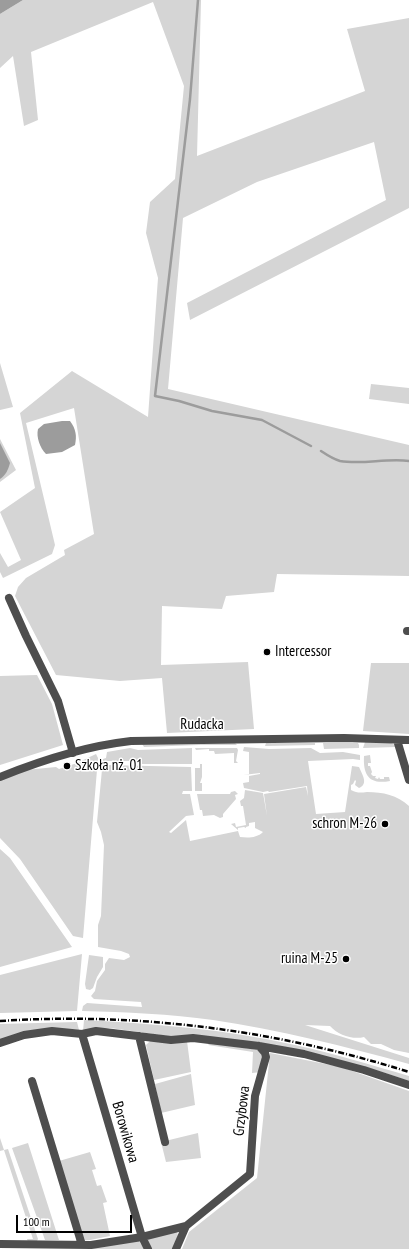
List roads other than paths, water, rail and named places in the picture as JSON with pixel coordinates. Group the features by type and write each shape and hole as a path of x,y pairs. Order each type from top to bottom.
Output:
{"street":[{"path":"9,598 58,701 73,753"},
{"name":"Rudacka","path":"0,777 27,766 73,753 105,745 140,740 344,738 409,740"},
{"path":"397,740 409,780"},
{"path":"0,1043 24,1035 52,1030 82,1034 96,1031 172,1040 193,1038 259,1046 304,1054 364,1070 409,1085"},
{"name":"Borowikowa","path":"82,1034 142,1237"},
{"path":"139,1036 165,1142"},
{"name":"Grzybowa","path":"0,1244 91,1245 142,1237 186,1226 250,1174 255,1096 266,1057 265,1053 259,1046"},
{"path":"32,1082 82,1245"},
{"path":"176,1249 186,1226"},
{"path":"142,1237 148,1249"}],"waterway":[{"path":"198,0 190,99 155,396 179,401 212,411 262,420 311,446"},
{"path":"321,451 335,459 348,462 392,460 409,461"}],"railway":[{"path":"0,1021 104,1019 207,1027 309,1045 359,1057 409,1072"}],"place":[{"name":"Intercessor","path":"267,652"},
{"name":"Szkoła nż. 01","path":"67,766"},
{"name":"schron M-26","path":"385,824"},
{"name":"ruina M-25","path":"346,959"}]}
